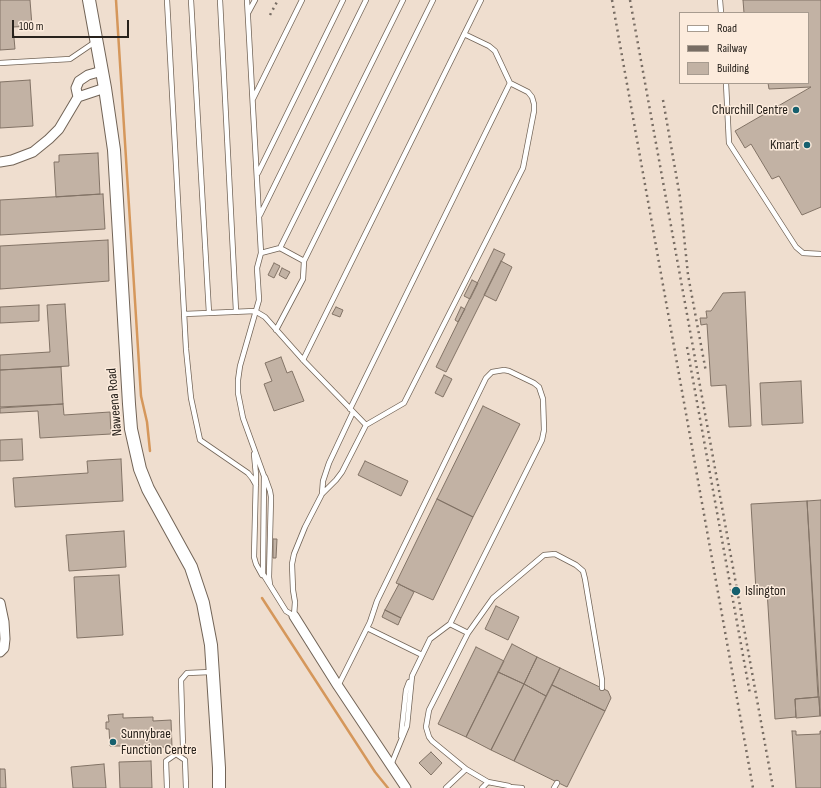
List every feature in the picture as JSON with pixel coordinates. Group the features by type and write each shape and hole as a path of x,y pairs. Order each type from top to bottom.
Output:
{"street":[{"name":"Naweena Road","path":"89,0 105,88 114,150 129,404 135,450 140,469 148,489 191,567 201,596 211,645 219,788"},
{"path":"78,97 76,88 79,82 88,75 102,71"},
{"path":"0,162 12,160 33,152 59,130 78,97 105,88"},
{"path":"0,603 4,622 5,639 4,648 0,652"},
{"path":"294,616 390,766 406,788"}],"lane":[{"path":"167,0 184,314 191,398 200,440 248,473 256,485"},
{"path":"191,0 209,312"},
{"path":"220,0 236,312"},
{"path":"247,0 261,253 257,268 259,300 244,351 238,380 238,393 243,418 270,491 270,580 272,590"},
{"path":"248,14 255,0"},
{"path":"252,100 302,0"},
{"path":"257,174 343,0"},
{"path":"259,217 366,0"},
{"path":"280,248 403,0"},
{"path":"276,330 302,279 304,261 432,0"},
{"path":"303,360 481,0"},
{"path":"720,0 721,12"},
{"path":"253,445 256,464 255,560 264,578 286,611 294,616 295,602 292,575 294,554 305,527 322,494 342,472 366,425 404,403 523,168 534,111 532,97 528,92 510,83 495,51 489,46 464,34"},
{"path":"0,63 70,60 96,42"},
{"path":"322,494 323,481 329,463 352,411 510,83"},
{"path":"726,84 729,143 796,247 803,253 821,254"},
{"path":"261,253 280,248 304,261"},
{"path":"184,314 255,311 265,317 303,360 366,425"},
{"path":"338,686 486,378 492,372 499,370 509,371 534,383 539,387 544,399 544,435 450,624 430,639 412,676 406,690 400,741"},
{"path":"262,470 264,484 262,570 264,578"},
{"path":"522,788 508,787 488,782 466,769 432,741 426,732 426,727 429,710 468,634 493,598 547,554 555,554 583,570 602,680 602,688"},
{"path":"450,624 468,634"},
{"path":"367,628 422,655"},
{"path":"167,788 166,761 183,747 181,680 187,673 213,672"},
{"path":"390,766 407,726 412,676"},
{"path":"176,754 185,760 186,788"},
{"path":"446,788 466,769"},
{"path":"482,788 488,782"}],"building":[{"path":"0,0 30,0 32,26 13,27 15,49 0,50"},
{"name":"Churchill Centre","path":"743,0 821,0 821,207 802,215 779,176 772,179 751,144 745,148 735,131 811,87 769,89 768,84 809,84 809,12 744,12"},
{"path":"30,80 33,126 0,128 0,82"},
{"path":"98,153 100,194 56,197 54,162 59,162 59,155"},
{"path":"103,194 105,229 0,235 0,200"},
{"path":"108,240 109,281 0,289 0,246"},
{"path":"494,249 505,254 446,372 436,367"},
{"path":"501,261 512,267 496,301 484,295"},
{"path":"274,263 280,266 274,278 268,275"},
{"path":"282,268 290,272 286,279 279,275"},
{"path":"472,280 478,283 470,299 464,296"},
{"path":"745,292 751,426 729,427 726,385 711,386 707,324 701,325 700,318 707,318 706,311 711,311 723,293"},
{"path":"65,304 69,366 0,370 0,355 50,352 47,305"},
{"path":"39,305 39,321 0,323 0,307"},
{"path":"336,307 343,310 340,317 332,314"},
{"path":"461,307 465,309 458,322 455,320"},
{"path":"281,357 287,373 292,371 304,401 274,411 264,384 272,381 265,363"},
{"path":"61,367 63,404 0,407 0,370"},
{"path":"444,375 452,379 443,397 435,393"},
{"path":"801,381 803,423 762,425 760,383"},
{"path":"63,404 64,415 110,412 111,434 40,438 38,411 0,413 0,408"},
{"path":"483,406 520,424 473,517 437,499"},
{"path":"22,439 23,460 0,461 0,440"},
{"path":"121,459 123,501 15,507 13,478 88,473 87,461"},
{"path":"365,461 408,481 401,496 358,475"},
{"path":"437,499 473,517 433,600 396,583"},
{"path":"821,500 821,716 820,716 807,501"},
{"path":"807,501 818,697 795,699 796,717 775,719 767,590 756,591 751,504"},
{"path":"124,531 126,567 69,571 66,535"},
{"path":"273,539 277,539 276,558 273,558"},
{"path":"119,575 123,635 77,638 74,577"},
{"path":"399,584 414,592 401,618 385,610"},
{"path":"496,606 519,617 508,640 485,629"},
{"path":"385,610 401,618 398,625 382,617"},
{"path":"512,644 537,657 524,684 498,672"},
{"path":"476,647 504,661 466,737 438,724"},
{"path":"537,657 560,668 546,696 524,684"},
{"path":"560,668 608,691 611,698 605,711 552,685"},
{"path":"498,672 524,684 491,750 466,737"},
{"path":"524,684 546,696 514,761 491,750"},
{"path":"552,685 605,711 567,787 514,761"},
{"path":"819,697 820,716 796,718 795,699"},
{"path":"123,714 123,718 153,717 153,721 171,720 172,747 126,748 126,746 110,746 109,729 106,729 106,722 109,722 108,715"},
{"path":"792,731 796,731 796,735 820,734 821,731 821,788 796,788"},
{"path":"431,752 442,763 431,775 419,763"},
{"path":"151,761 152,788 120,788 119,762"},
{"path":"104,764 106,788 73,788 71,767"},
{"path":"0,769 5,769 6,788 0,788"}],"waterway":[{"path":"116,0 141,396 147,422 150,451"},
{"path":"262,598 375,772 388,788"}],"railway":[{"path":"270,15 278,0"},
{"path":"612,0 753,788"},
{"path":"630,0 773,788"},
{"path":"663,100 680,197 688,275 706,372"},
{"path":"687,347 750,694"}],"place":[{"name":"Churchill Centre","path":"796,110"},
{"name":"Kmart","path":"807,145"},
{"name":"Islington","path":"736,591"},
{"name":"Sunnybrae Function Centre","path":"113,742"}]}
